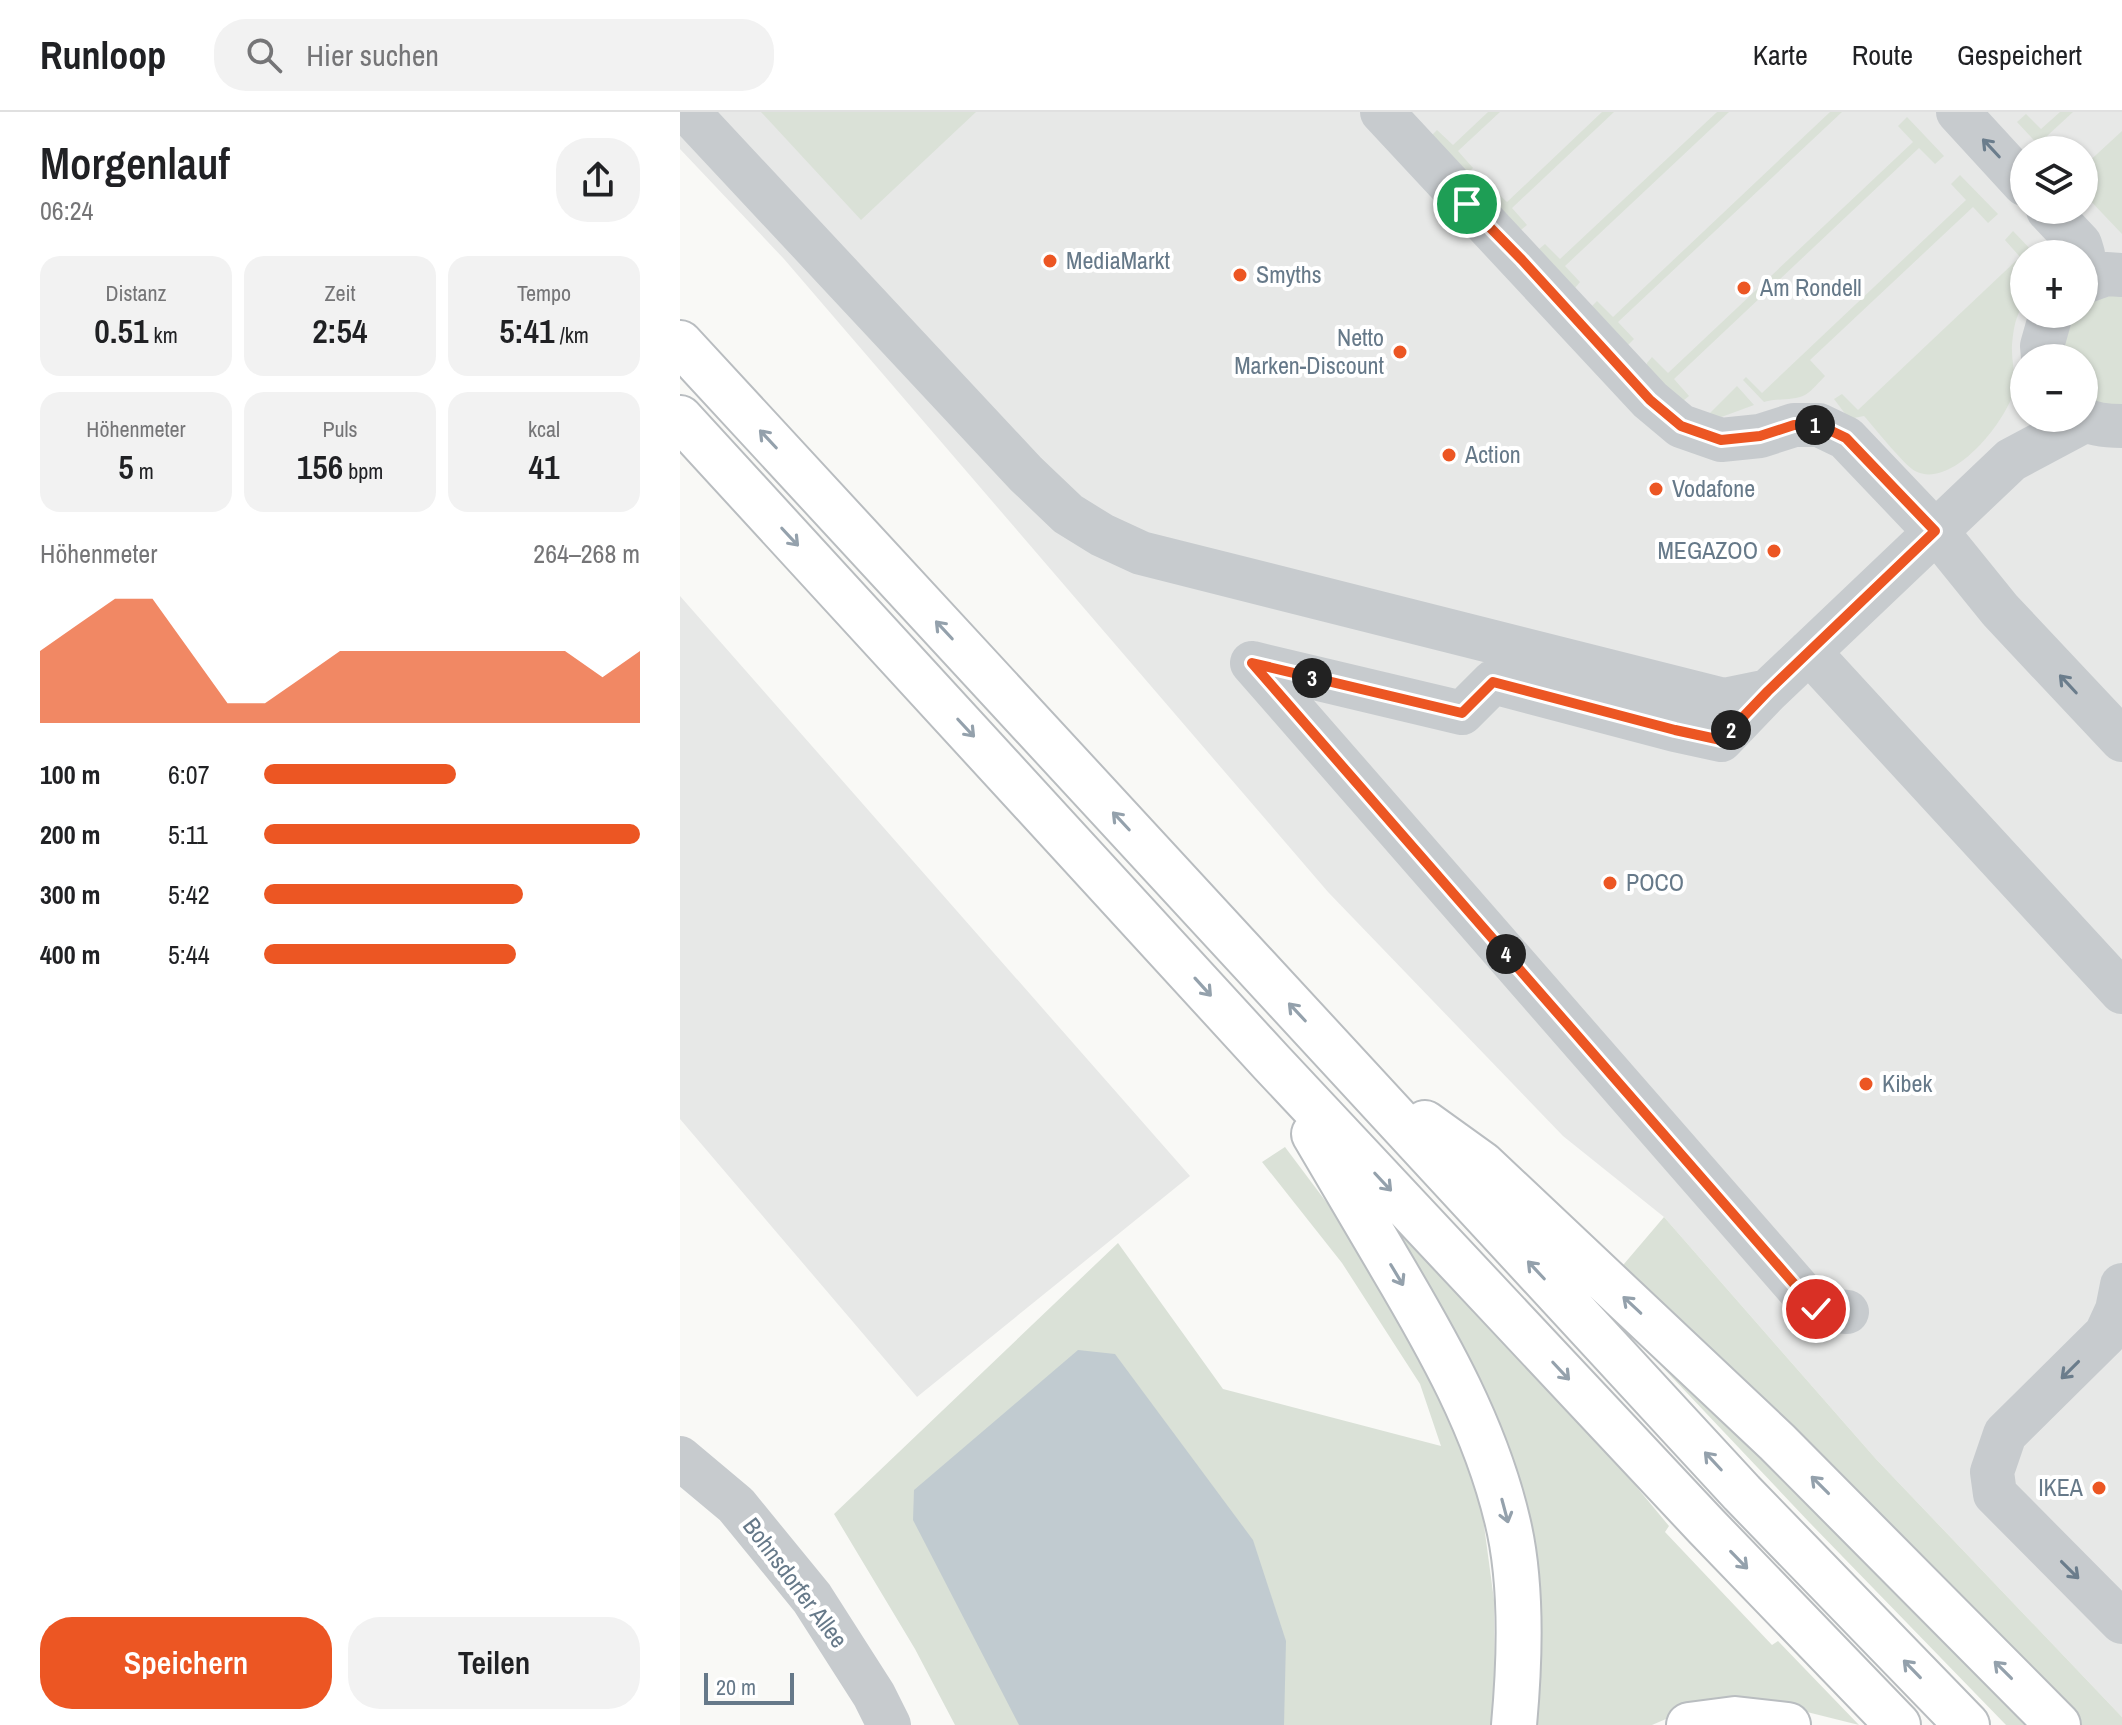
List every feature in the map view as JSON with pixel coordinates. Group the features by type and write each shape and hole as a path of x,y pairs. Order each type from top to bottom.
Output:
{"highway":[{"path":"680,343 1742,1493 1967,1725"},
{"path":"680,418 1272,1063 1695,1514 1898,1725"},
{"path":"1272,1063 1418,1310 1463,1394 1491,1459 1508,1522 1519,1600 1514,1725"},
{"path":"1350,1069 1482,1164 1777,1442 2058,1725"},
{"path":"1689,1725 1735,1719 1788,1725"}],"street":[{"path":"688,112 1026,474 1068,514 1102,535 1141,553 1724,700 1768,691"},
{"path":"1382,112 1650,400 1681,426 1721,440 1760,436 1794,425 1819,425 1846,438 1940,536 2000,610 2122,740"},
{"path":"1958,112 2010,169"},
{"path":"2061,224 2076,240"},
{"path":"1847,1312 1816,1309 1252,663 1462,713 1493,682 1721,740 1809,652 1940,536 2011,460 2024,432"},
{"path":"2011,460 2074,432"},
{"path":"1809,652 2122,992"},
{"path":"2120,1298 2106,1334 2005,1434 1992,1472 1995,1494 2122,1622"},
{"name":"Bohnsdorfer Allee","path":"680,1458 736,1505 812,1598 874,1695 889,1725"}],"shaded area":[{"path":"680,112 2122,112 2122,1717 1876,1459 1664,1217 1563,1136 1328,892 784,259 680,149"},
{"path":"761,112 976,112 861,220"},
{"path":"1488,112 1500,112 1458,151 1473,168 1468,173 1432,135 1437,130 1453,145"},
{"path":"1602,112 1614,112 1512,208 1527,225 1521,230 1486,192 1491,187 1507,202"},
{"path":"1717,112 1729,112 1565,266 1580,282 1575,288 1539,249 1545,244 1560,259"},
{"path":"1830,112 1842,112 1618,322 1634,339 1628,345 1592,306 1597,301 1613,317"},
{"path":"2060,112 2073,112 2047,136 2030,136 2017,122 2026,114 2041,129"},
{"path":"1907,117 1944,156 1935,164 1919,148 1674,379 1689,396 1683,401 1678,400 1647,363 1652,357 1668,373 1913,142 1898,126"},
{"path":"2122,131 2122,234 2098,209 2098,153"},
{"path":"1960,175 1998,214 1988,223 1973,207 1810,360 1825,376 1813,389 1801,397 1764,402 1743,380 1746,377 1762,393 1966,200 1951,184"},
{"path":"2013,231 2022,240 2010,240 2010,246 2005,240"},
{"path":"2010,266 2010,328 2015,328 2010,344 2010,400 1999,422 1974,451 1944,471 1929,474 1915,471 1864,416 1849,419 1834,399 1842,394 1858,410"},
{"path":"2122,294 2122,405 2098,403 2098,344 2064,344 2068,328 2098,328 2098,297"},
{"path":"1737,386 1754,405 1716,419 1709,414"},
{"path":"680,596 1190,1176 917,1397 680,1119"},
{"path":"1285,1147 1345,1227 1426,1361 1479,1488 1494,1600 1493,1725 955,1725 915,1649 834,1514 1118,1243 1223,1389 1441,1446 1420,1384 1342,1263 1262,1162"},
{"path":"1377,1215 1433,1262 1605,1449 1669,1526 1665,1532 1772,1645 1778,1641 1859,1725 1779,1705 1680,1713 1652,1725 1529,1725 1534,1618"},
{"path":"1664,1217 1876,1459 2122,1717 2122,1725 2078,1725 1618,1271"},
{"path":"1582,1282 2038,1725 2006,1725"},
{"path":"1078,1350 1115,1354 1253,1540 1286,1641 1284,1725 1019,1725 913,1520 914,1490"}],"place":[{"name":"MediaMarkt","path":"1050,261"},
{"name":"Smyths","path":"1240,275"},
{"name":"Am Rondell","path":"1744,288"},
{"name":"Netto Marken-Discount","path":"1400,352"},
{"name":"Action","path":"1449,455"},
{"name":"Vodafone","path":"1656,489"},
{"name":"MEGAZOO","path":"1774,551"},
{"name":"POCO","path":"1610,883"},
{"name":"Kibek","path":"1866,1084"},
{"name":"IKEA","path":"2099,1488"}],"route":[{"path":"1467,204 1650,400 1681,426 1721,440 1760,436 1794,425 1819,425 1846,438 1935,531 1721,740 1493,682 1462,713 1252,663 1816,1309"}]}
